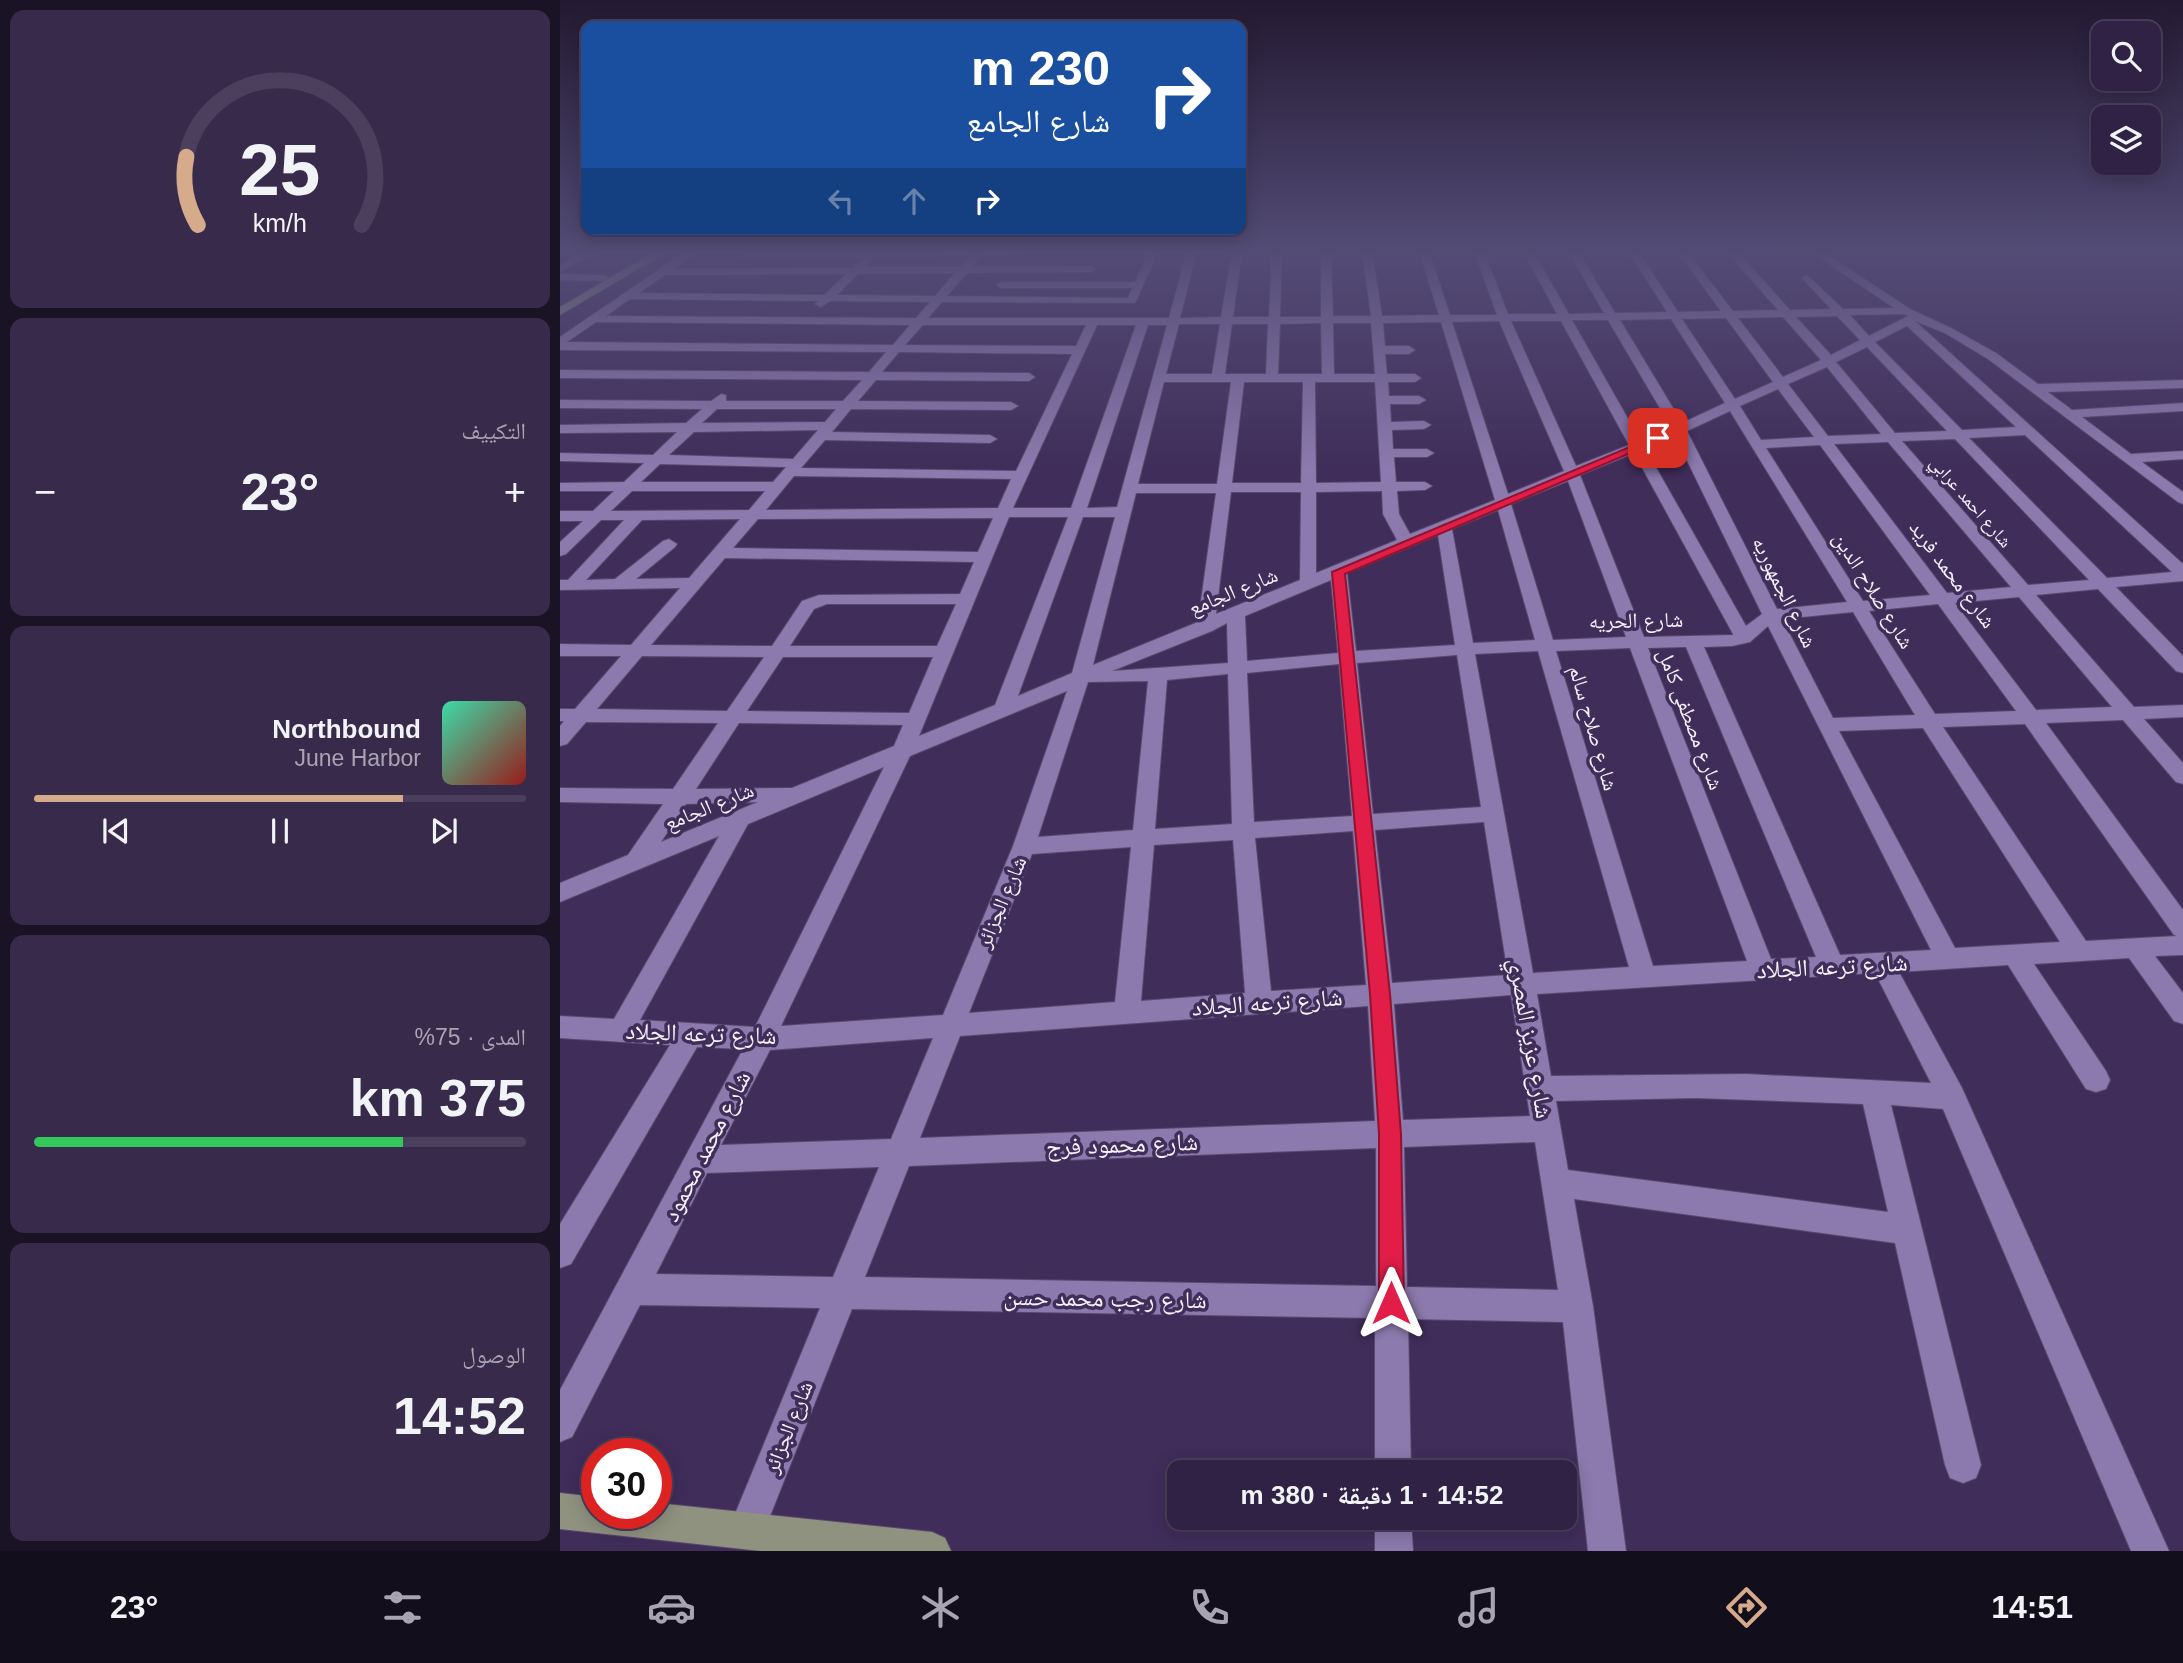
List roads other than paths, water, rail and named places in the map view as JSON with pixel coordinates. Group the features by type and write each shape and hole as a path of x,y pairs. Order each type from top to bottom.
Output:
{"main road":[{"path":"560,1511 932,1551"}],"street":[{"path":"560,344 589,323"},
{"path":"560,551 801,323"},
{"path":"560,739 918,323"},
{"name":"شارع محمد محمود","path":"560,1425 762,1039 902,752 1003,513 1092,323"},
{"path":"1002,711 1077,513 1143,323"},
{"name":"شارع الجزائر","path":"746,1531 949,1025 1024,846 1080,679 1174,323"},
{"path":"1218,378 1225,323"},
{"path":"1272,378 1274,323"},
{"path":"1327,323 1328,378"},
{"path":"1377,323 1391,514 1406,541"},
{"name":"شارع صلاح سالم","path":"1446,323 1503,502 1644,977"},
{"name":"شارع مصطفى كامل","path":"1506,323 1572,474 1763,970"},
{"path":"1568,323 1744,638 1756,623 1772,616 2183,575"},
{"name":"شارع الجمهوريه","path":"1615,323 1679,429 1826,725 1948,959"},
{"name":"شارع صلاح الدين","path":"1679,323 1929,721 2079,951"},
{"name":"شارع محمد فريد","path":"1737,323 2031,717 2183,928"},
{"name":"شارع احمد عرابي","path":"1795,323 2183,777"},
{"path":"1852,323 2183,667"},
{"name":"شارع الجامع","path":"560,893 1236,615 1406,541 1679,429 1829,361 1898,323"},
{"path":"1918,323 2028,431 2183,575"},
{"path":"1926,323 1978,347 2183,499"},
{"path":"560,344 772,350 1082,349"},
{"path":"1379,346 1408,345"},
{"path":"560,374 1029,377"},
{"path":"1308,585 1310,377"},
{"path":"1160,378 1415,378"},
{"path":"1206,627 1238,378"},
{"path":"2160,384 2183,397"},
{"path":"2035,388 2183,384"},
{"path":"1383,400 1419,400"},
{"path":"560,404 849,403 1010,406"},
{"path":"2068,414 2183,407"},
{"path":"1385,426 1424,425"},
{"path":"560,429 825,431 990,439"},
{"path":"1757,444 2028,431"},
{"path":"1387,453 1427,453"},
{"path":"2128,458 2183,455"},
{"path":"560,457 1021,475"},
{"path":"560,488 778,486"},
{"path":"1131,489 1425,486"},
{"path":"560,516 1125,512"},
{"path":"566,585 638,515"},
{"name":"شارع عزيز المصري","path":"1444,526 1577,1306 1607,1551"},
{"path":"620,584 669,544"},
{"path":"720,553 984,557"},
{"path":"1339,572 1345,658 1380,994 1390,1134 1393,1460"},
{"path":"566,585 694,583"},
{"path":"637,860 808,605 825,599 966,599"},
{"path":"1236,615 1243,831 1259,1003"},
{"name":"شارع الحريه","path":"1080,679 1158,676 1345,658 1465,650 1546,645 1732,642 1744,638"},
{"path":"1693,642 1832,965"},
{"path":"560,650 944,652"},
{"path":"1127,1012 1158,676"},
{"path":"1826,725 2183,711"},
{"path":"560,715 916,719"},
{"path":"560,795 678,797 799,794"},
{"path":"1024,846 1493,814"},
{"path":"621,1031 740,818"},
{"name":"شارع ترعه الجلاد","path":"560,1027 762,1039 1522,984 2183,945"},
{"path":"2135,948 2183,1013"},
{"path":"2014,954 2096,1080"},
{"path":"1882,963 1951,1097 2150,1551"},
{"path":"560,1253 690,1035"},
{"path":"1540,1089 1640,1084 1739,1084 1951,1097"},
{"path":"1874,1091 1962,1465"},
{"name":"شارع محمود فرج","path":"699,1160 1546,1128"},
{"path":"1555,1182 1905,1229"},
{"name":"شارع رجب محمد حسن","path":"632,1289 1577,1306"},
{"path":"1393,1530 1394,1551"}]}
